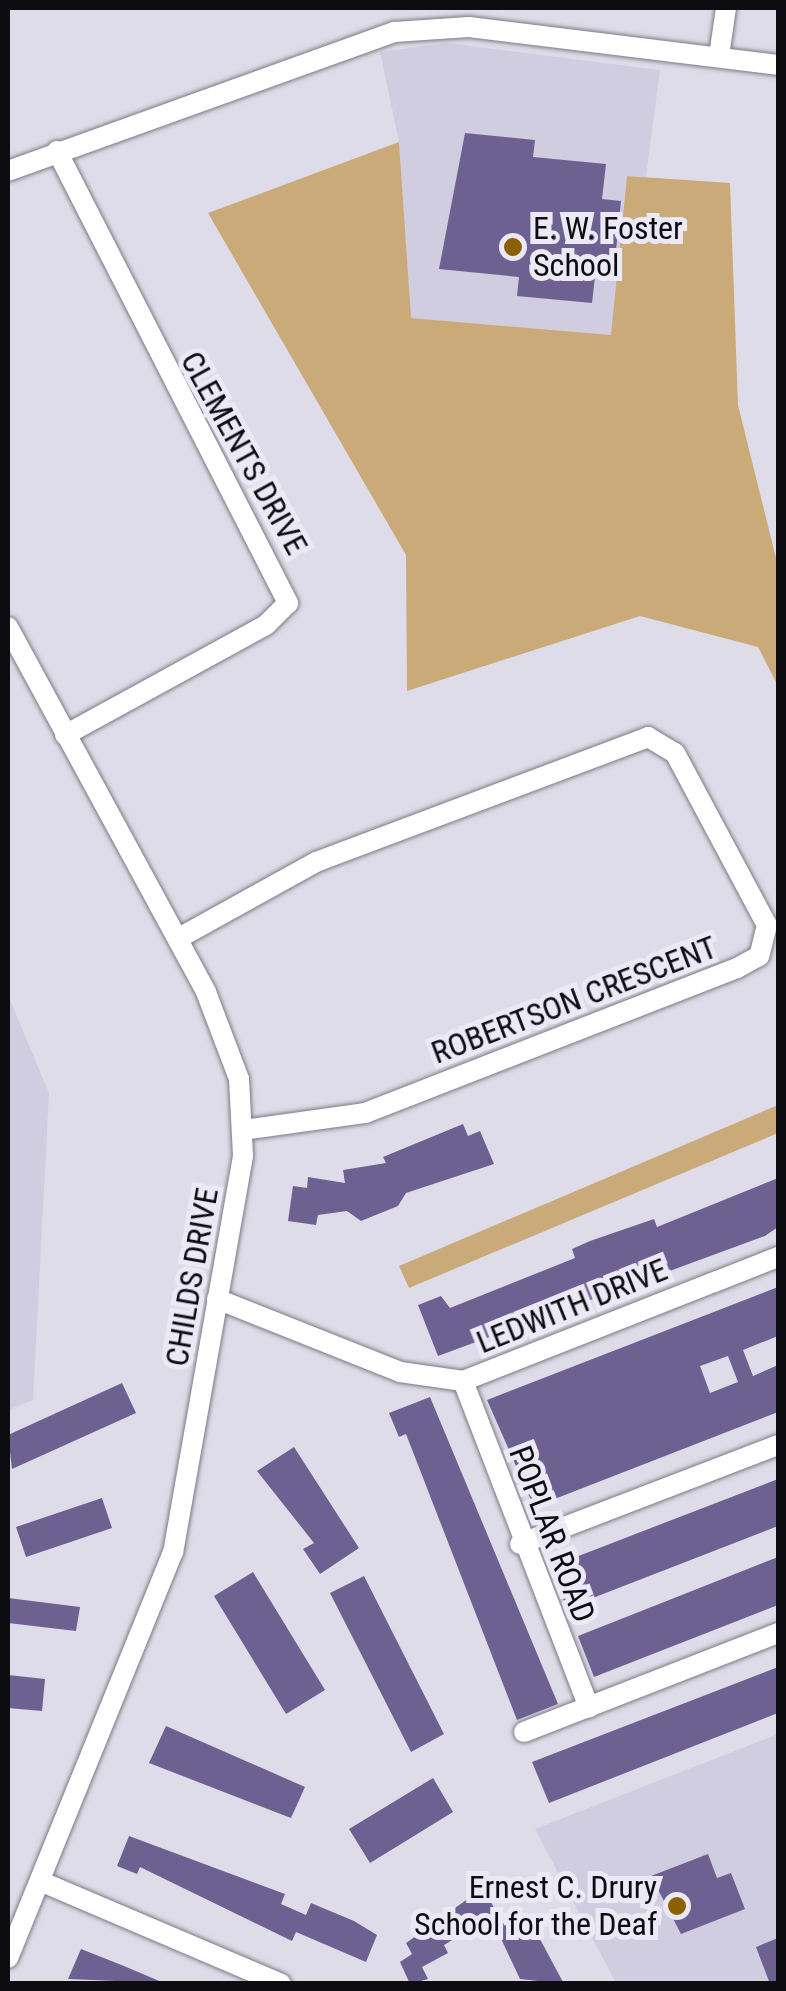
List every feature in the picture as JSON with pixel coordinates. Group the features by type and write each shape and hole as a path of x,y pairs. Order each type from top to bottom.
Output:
{"street":[{"path":"719,56 726,8"},
{"path":"8,171 326,51 471,17 778,65"},
{"name":"CLEMENTS DRIVE","path":"57,151 288,603 266,625 65,735"},
{"name":"CHILDS DRIVE","path":"8,627 179,938 225,1034 243,1130 173,1552 8,1958"},
{"name":"ROBERTSON CRESCENT","path":"179,938 316,862 648,737 675,752 767,925 759,956 737,968 365,1114 243,1130"},
{"name":"LEDWITH DRIVE","path":"217,1299 400,1372 463,1382 778,1257"},
{"name":"POPLAR ROAD","path":"463,1382 520,1544 590,1708"},
{"path":"520,1544 778,1445"},
{"path":"524,1732 778,1633"},
{"path":"40,1880 281,1984"}],"shaded area":[{"name":"E. W. Foster School","path":"447,43 660,70 646,177 627,176 612,335 410,318 399,142 380,52"},
{"path":"399,142 411,318 611,335 627,176 730,183 738,405 778,566 778,686 758,647 640,616 407,691 406,555 208,213"},
{"path":"8,995 49,1093 33,1400 8,1410"},
{"path":"778,1105 778,1133 409,1288 399,1266"},
{"name":"Ernest C. Drury School for the Deaf","path":"778,1734 778,1983 616,1983 535,1829"}],"building":[{"path":"465,133 535,140 533,157 606,164 602,199 621,201 614,270 596,268 592,303 517,296 519,277 439,269"},
{"path":"463,1124 468,1136 480,1131 494,1164 406,1193 398,1206 361,1221 347,1211 318,1215 316,1225 288,1221 293,1186 307,1188 308,1177 345,1183 343,1170 386,1163 383,1157"},
{"path":"778,1178 778,1227 765,1236 438,1356 418,1305 441,1296 450,1308 575,1258 572,1249 590,1241 654,1219 657,1227"},
{"path":"778,1287 778,1336 743,1350 753,1376 778,1365 778,1412 534,1507 487,1400","holes":["728,1356 738,1382 710,1393 700,1366"]},
{"path":"122,1383 136,1413 12,1469 8,1435"},
{"path":"430,1397 558,1704 517,1720 406,1434 399,1437 389,1413"},
{"path":"294,1447 359,1548 320,1574 303,1549 314,1543 257,1471"},
{"path":"778,1479 778,1526 567,1608 550,1567"},
{"path":"102,1498 112,1528 26,1557 16,1527"},
{"path":"778,1557 778,1605 594,1677 578,1636"},
{"path":"253,1572 325,1690 286,1714 214,1596"},
{"path":"364,1576 444,1734 411,1752 330,1593"},
{"path":"8,1598 80,1607 76,1631 8,1623"},
{"path":"778,1667 778,1713 549,1803 532,1762"},
{"path":"8,1675 45,1679 42,1711 8,1708"},
{"path":"166,1726 305,1787 291,1818 149,1763"},
{"path":"433,1778 453,1812 370,1863 349,1829"},
{"path":"129,1836 285,1894 281,1904 306,1915 311,1903 354,1921 377,1935 366,1962 296,1932 292,1941 140,1867 137,1874 117,1866"},
{"path":"708,1854 717,1878 731,1873 745,1909 681,1934 651,1876"},
{"path":"483,1888 497,1913 444,1945 448,1953 422,1967 428,1979 410,1984 400,1962 412,1954 406,1943"},
{"path":"520,1913 541,1941 564,1984 520,1979 496,1928"},
{"path":"778,1938 778,1984 770,1984 756,1947"},
{"path":"81,1949 124,1966 164,1983 68,1979"}],"place":[{"name":"E. W. Foster School","path":"513,247"},
{"name":"Ernest C. Drury School for the Deaf","path":"677,1906"}]}
